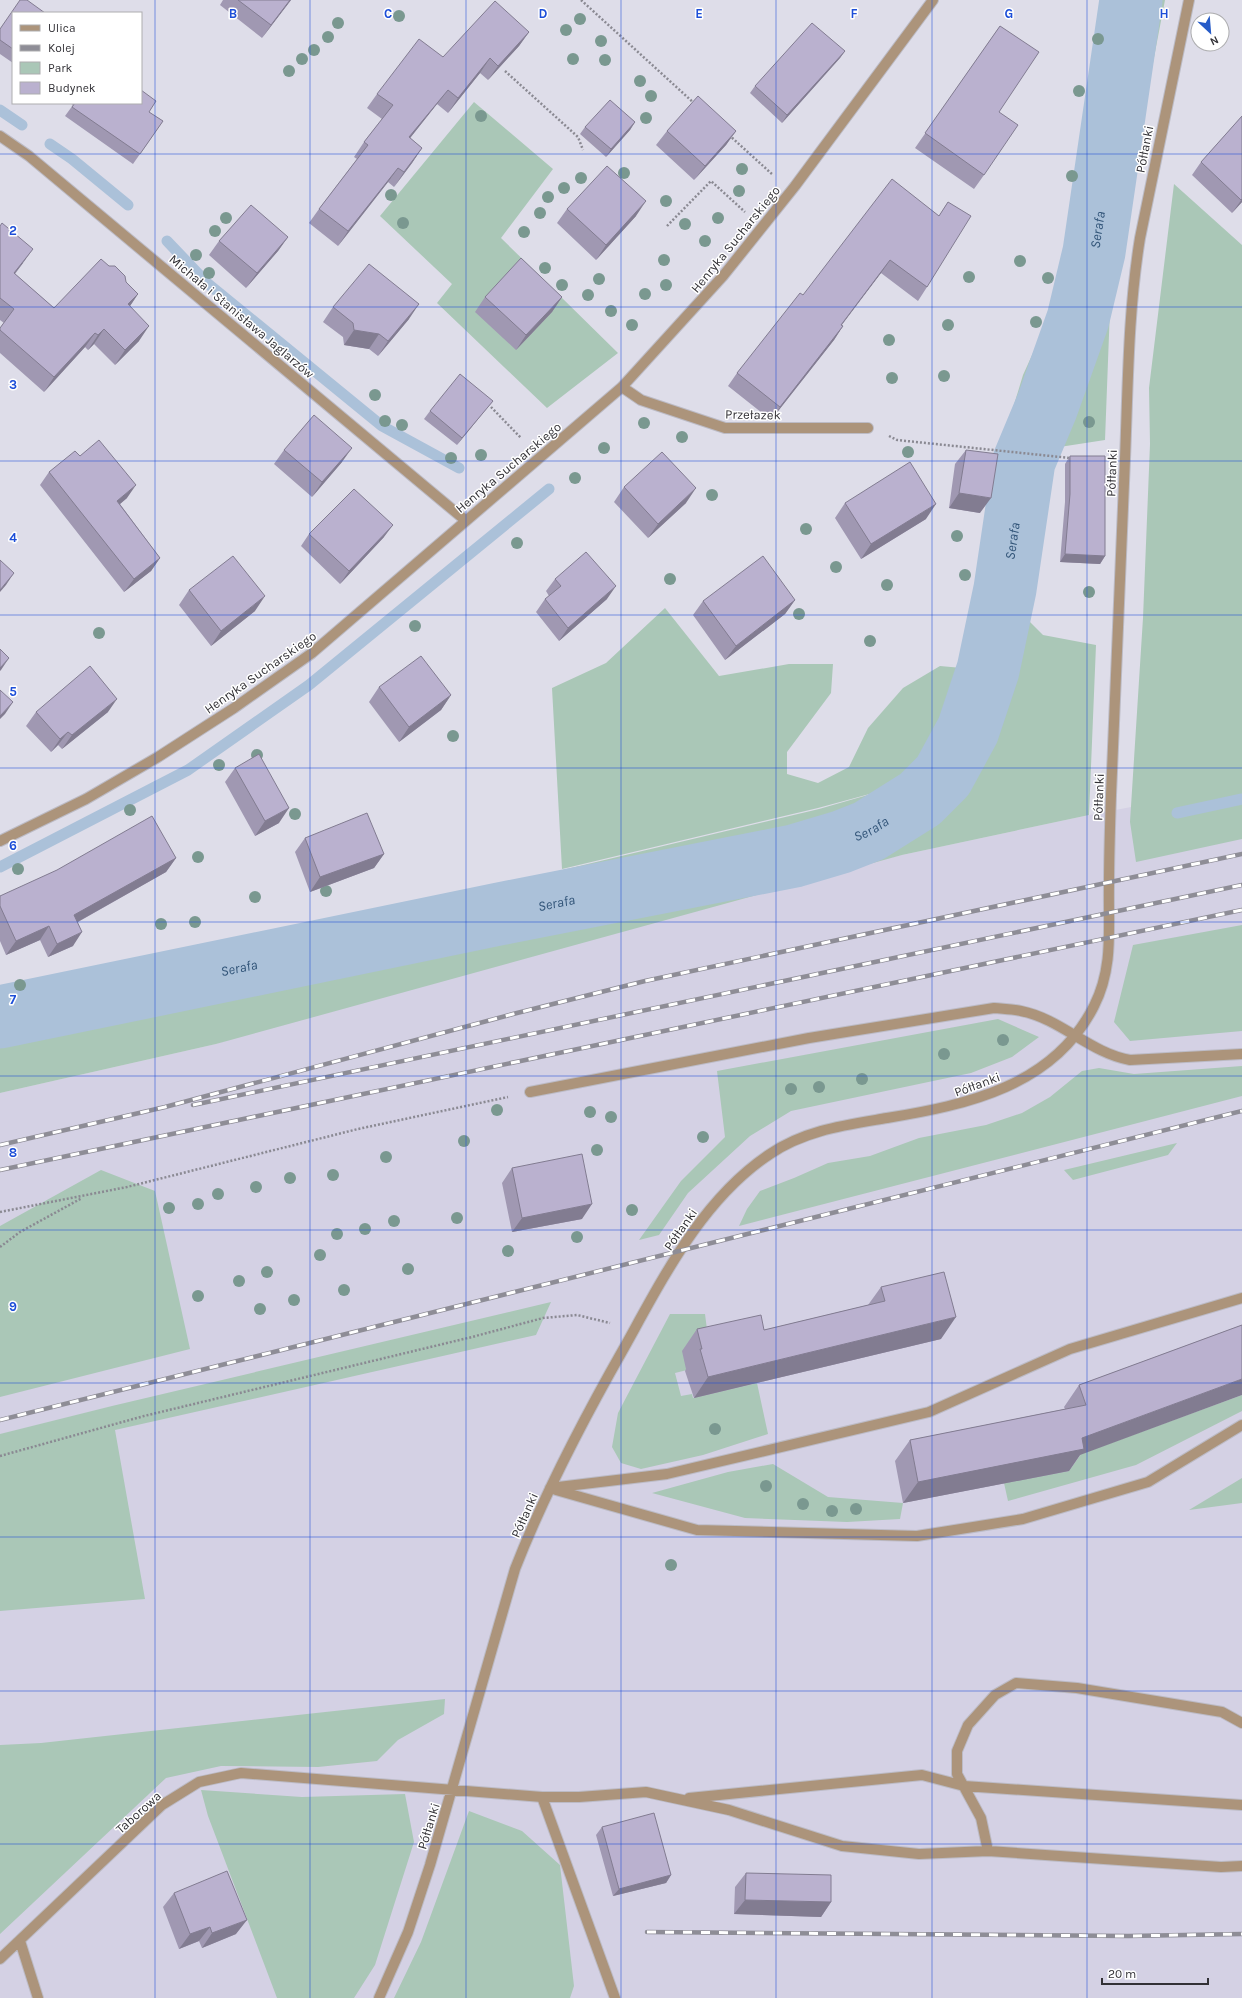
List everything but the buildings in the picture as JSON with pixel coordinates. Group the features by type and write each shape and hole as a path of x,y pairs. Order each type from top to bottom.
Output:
{"street":[{"name":"Henryka Sucharskiego","path":"0,841 86,799 158,757 234,708 312,653 465,520 622,387 723,276 795,186 933,0"},
{"name":"Półłanki","path":"379,1998 408,1932 452,1791 516,1569 536,1517 566,1454 634,1328 692,1232 735,1182 766,1156 784,1145 822,1130 936,1110 965,1103 988,1095 1026,1077 1043,1066 1060,1052 1074,1036 1095,1004 1106,974 1110,953 1108,883 1116,653 1126,458 1127,379 1134,274 1162,130 1190,0"},
{"name":"Michała i Stanisława Jaglarzów","path":"0,136 4,144 29,156 465,520"},
{"name":"Przełazek","path":"622,387 641,400 725,428 868,428"},
{"path":"530,1092 809,1038 979,1010 1010,1009 1023,1011 1055,1025 1115,1057 1130,1060 1242,1054"},
{"path":"550,1488 668,1474 929,1412 1070,1349 1242,1298"},
{"path":"550,1488 697,1530 917,1536 1023,1519 1148,1482 1242,1425"},
{"path":"988,1851 981,1818 957,1774 957,1751 968,1725 995,1695 1016,1683 1077,1688 1222,1712 1242,1723"},
{"name":"Taborowa","path":"0,1959 162,1805 199,1782 241,1773 542,1797 579,1797 646,1792 729,1810 842,1846 919,1854 988,1851 1221,1867 1242,1866"},
{"path":"679,1799 922,1775 964,1786 1242,1805"},
{"path":"542,1797 615,1998"},
{"path":"20,1940 38,1998"}],"path":[{"path":"581,0 697,106"},
{"path":"505,71 578,137 582,150"},
{"path":"726,133 773,176"},
{"path":"667,226 711,180 742,210"},
{"path":"491,407 521,438"},
{"path":"868,428 898,440 1055,458 1071,458"},
{"path":"0,1212 86,1196 358,1129 530,1092"},
{"path":"0,1247 20,1232 86,1196"},
{"path":"0,1456 144,1416 465,1339 544,1318 577,1315 634,1328"}],"shaded area":[{"path":"1242,786 1242,1998 0,1998 0,1093 216,1044 552,935 902,855 1089,815"}],"green space":[{"path":"1110,0 1165,0 1111,282 1105,440 1053,448 1042,479 1021,613 1043,635 1096,645 1089,815 902,855 216,1044 0,1093 0,1004 819,809 899,786 818,808 562,869 552,688 606,663 665,608 719,676 789,664 833,664 831,693 787,752 787,774 818,783 849,767 868,728 903,688 940,666 962,668 1000,451 1023,375 1058,298 1070,238"},
{"path":"474,102 553,169 501,238 618,353 547,408 437,303 452,284 380,216"},
{"path":"1174,184 1242,245 1242,839 1136,862 1130,822 1143,618 1150,444 1149,388"},
{"path":"1242,925 1242,1031 1130,1041 1114,1022 1133,945"},
{"path":"998,1019 1039,1037 1012,1057 971,1073 791,1111 750,1136 688,1193 659,1235 639,1240 681,1181 725,1137 717,1071"},
{"path":"1242,1066 1242,1096 739,1226 747,1209 760,1191 828,1163 870,1156 919,1138 986,1125 1022,1113 1050,1097 1082,1071 1099,1068 1134,1074"},
{"path":"1177,1143 1168,1155 1073,1180 1064,1170"},
{"path":"101,1170 155,1191 190,1349 0,1397 0,1226"},
{"path":"551,1302 536,1335 115,1430 145,1599 0,1611 0,1434"},
{"path":"670,1314 705,1314 709,1345 687,1370 675,1373 681,1396 692,1394 693,1398 757,1383 768,1434 703,1455 641,1469 621,1463 612,1447 618,1413"},
{"path":"1242,1395 1242,1411 1136,1465 1008,1501 1004,1483 1069,1471 1081,1454"},
{"path":"773,1464 828,1497 903,1503 900,1519 847,1522 745,1518 652,1493 728,1472"},
{"path":"1242,1478 1242,1503 1189,1510"},
{"path":"445,1699 444,1714 398,1740 377,1761 318,1767 221,1766 166,1778 0,1934 0,1745 41,1743"},
{"path":"201,1790 302,1797 405,1794 414,1842 375,1965 354,1998 277,1998 208,1816"},
{"path":"469,1811 522,1831 560,1865 574,1986 570,1998 394,1998 421,1942"}],"waterway":[{"name":"Serafa","path":"0,1017 499,914 794,856 841,842 869,831 920,799 943,776 968,730 988,670 1005,589 1024,461 1047,406 1078,319 1094,252 1131,0"},
{"path":"0,110 22,125"},
{"path":"50,144 72,159 128,205"},
{"path":"167,241 207,283 382,426 459,468"},
{"path":"0,867 188,770 309,685 549,489"},
{"path":"1177,813 1242,799"}],"railway":[{"path":"0,1145 165,1107 513,1014 645,981 1242,854"},
{"path":"193,1105 1242,885"},
{"path":"0,1170 1242,910"},
{"path":"0,1420 1242,1111"},
{"path":"647,1932 1128,1936 1242,1934"}]}
